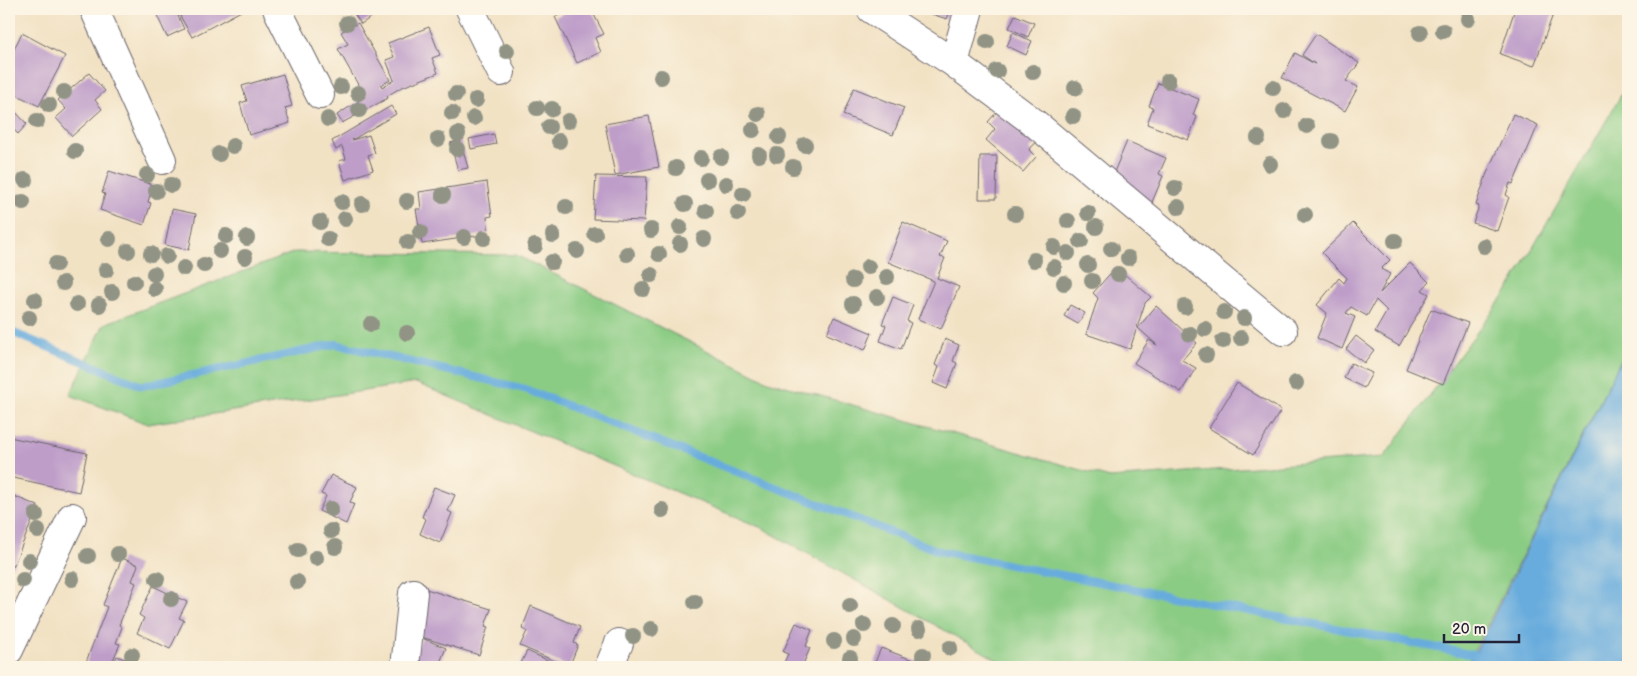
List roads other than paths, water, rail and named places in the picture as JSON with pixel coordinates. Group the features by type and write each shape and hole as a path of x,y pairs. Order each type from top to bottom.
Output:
{"street":[{"path":"94,9 162,160"},
{"path":"277,9 320,95"},
{"path":"470,9 501,72"},
{"path":"871,9 954,63 1037,125 1283,331"},
{"path":"954,63 969,9"},
{"path":"9,650 72,517"},
{"path":"405,667 413,593"}],"water":[{"path":"1628,346 1628,667 1466,667 1474,655"}],"waterway":[{"path":"9,331 142,386 336,344 525,389 939,551 1474,655 1486,667"}]}
